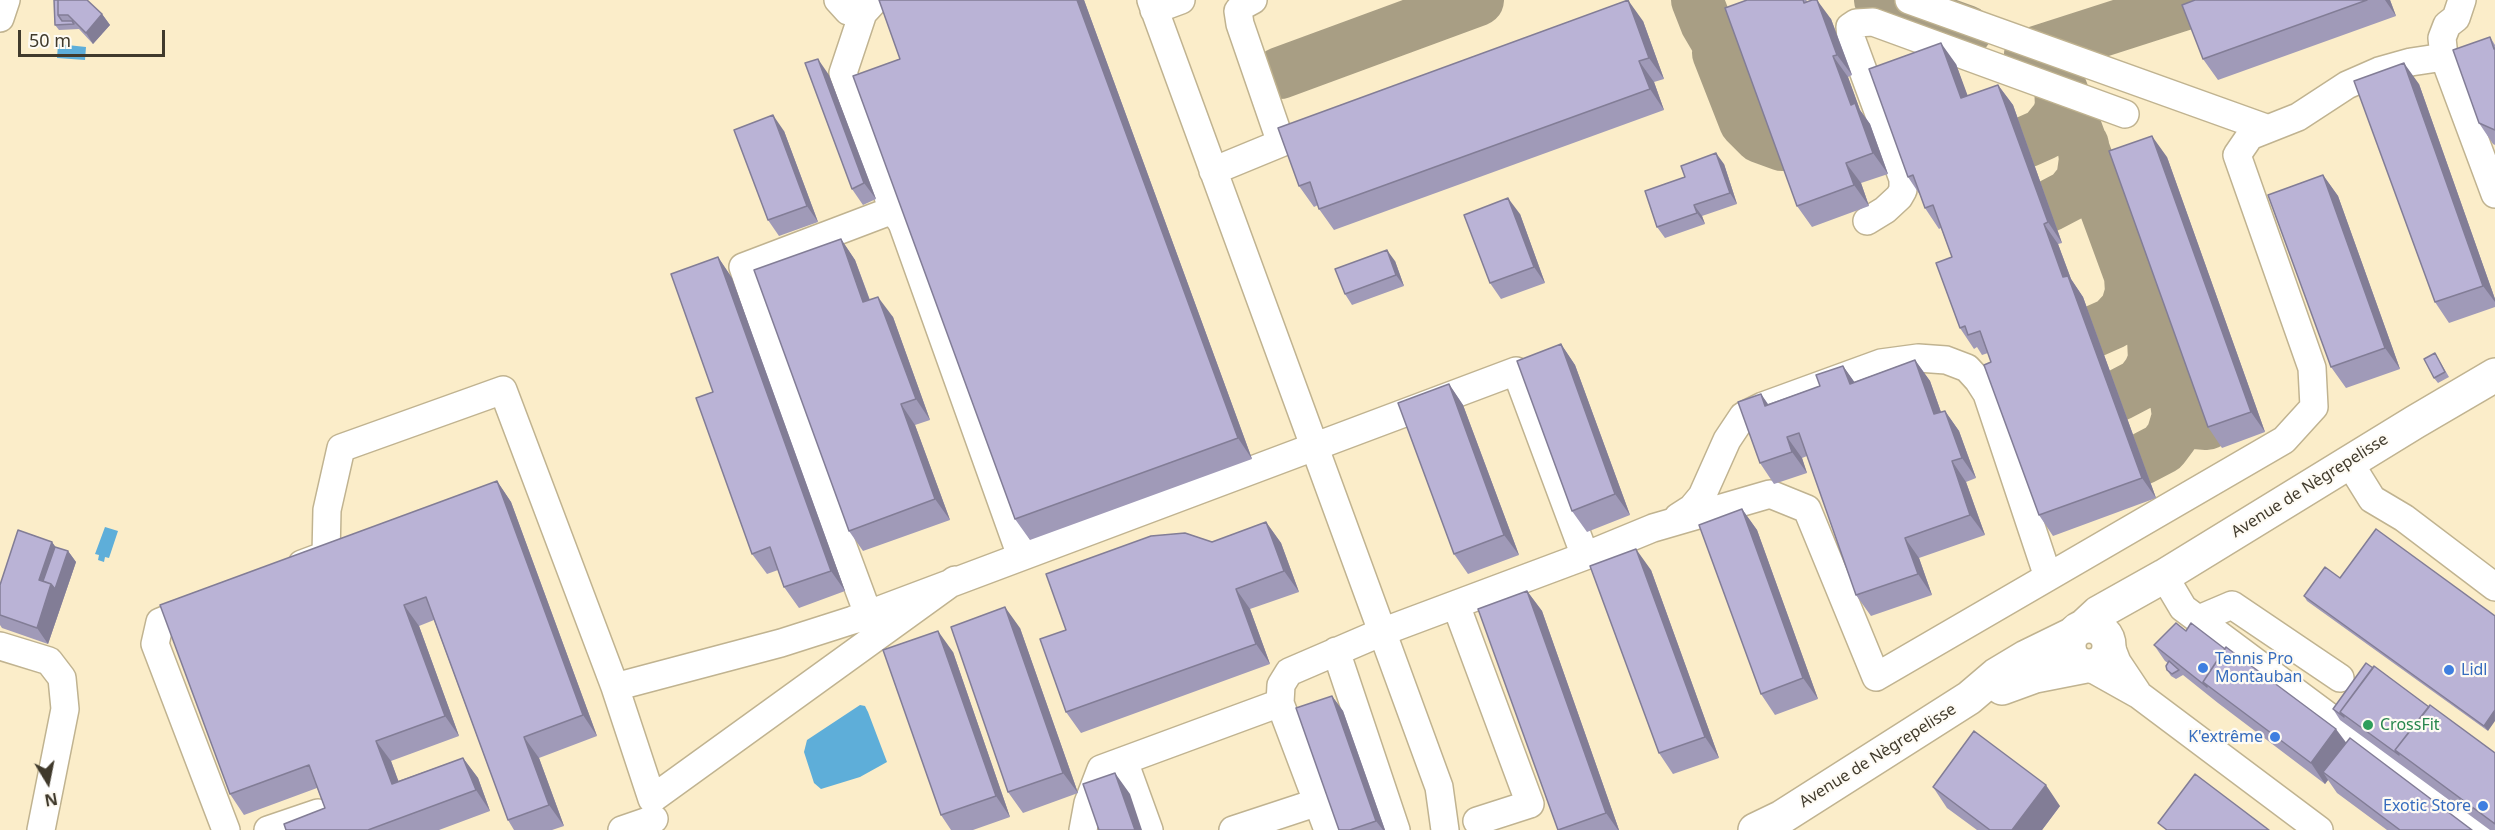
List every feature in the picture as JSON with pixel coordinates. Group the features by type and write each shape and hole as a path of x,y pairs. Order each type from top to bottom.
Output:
{"main road":[{"name":"Avenue de Nègrepelisse","path":"1755,830 1782,817 1969,698 2036,676 2091,646 2098,613 2164,576 2495,375"}],"street":[{"path":"0,18 6,0"},
{"path":"838,0 848,11 869,7"},
{"path":"1181,0 1153,5 1438,788 1445,830"},
{"path":"1213,171 1281,143 1240,24 1238,11 1253,0"},
{"path":"1909,0 2266,128"},
{"path":"2462,0 2456,18 2447,25 2442,38 2444,57 2495,194"},
{"path":"869,7 843,73 893,210 902,223 1021,556"},
{"path":"1867,221 1885,210 1899,197 1903,190 1903,179 1851,38 1850,27 1856,23 1873,22 2125,114"},
{"path":"1658,526 1770,494 1807,509 1876,676 2284,440 2314,407 2312,368 2237,154 2250,136 2298,117 2347,86 2379,71 2411,62 2444,57"},
{"path":"868,614 787,396 743,267 893,210"},
{"path":"1328,830 1280,703 1281,685 1289,672 1382,632 1585,556 1658,526 1692,508 1702,496 1727,440 1743,416 1763,406 1881,363 1918,358 1946,360 1967,368 1978,380 1987,394 2048,577"},
{"path":"615,687 782,643 868,614 1516,371 1585,556"},
{"path":"281,573 326,555 327,510 341,448 503,390 615,687 652,800 955,580"},
{"path":"2349,462 2372,499 2404,518 2495,587"},
{"path":"2164,576 2183,608 2481,830"},
{"path":"226,595 160,622 155,644 226,830"},
{"path":"1438,788 1461,819 1471,825 1530,804 1456,605"},
{"path":"2199,619 2232,605 2340,678"},
{"path":"0,646 49,661 62,678 65,709 41,830"},
{"path":"2091,646 2139,695 2319,830"},
{"path":"1336,651 1396,830"},
{"path":"1083,830 1088,802 1101,769 1280,703"},
{"path":"1124,761 1149,830"},
{"path":"1233,830 1318,802"},
{"path":"268,830 328,809"},
{"path":"622,830 654,819"}],"water":[{"path":"58,44 86,47 85,60 57,58"},
{"path":"105,527 118,531 109,558 105,557 104,562 98,560 99,555 95,554"},
{"path":"860,705 865,706 868,712 887,762 860,777 821,789 814,783 804,752 807,740"}],"building":[{"path":"54,0 58,0 58,15 62,21 72,21 74,24 55,25"},
{"path":"58,0 87,0 102,14 86,33 68,15 58,15"},
{"path":"879,0 1077,0 1238,438 1015,519 853,76 900,59"},
{"path":"1628,0 1649,58 1639,61 1650,89 1319,209 1310,182 1299,186 1278,128"},
{"path":"1747,0 1803,0 1804,3 1817,0 1837,55 1833,56 1851,105 1855,103 1873,153 1846,163 1854,185 1797,206 1725,8"},
{"path":"2195,0 2367,0 2203,59 2182,5"},
{"path":"2490,37 2495,48 2495,130 2479,123 2453,50"},
{"path":"1941,43 1961,98 1998,85 2048,222 2044,224 2063,277 2068,276 2142,478 2039,515 1984,365 1991,362 1980,331 1968,335 1965,326 1960,328 1936,263 1952,257 1933,205 1925,208 1913,175 1908,177 1869,69"},
{"path":"818,59 864,183 852,189 805,63"},
{"path":"2404,63 2483,286 2435,302 2354,81"},
{"path":"773,115 807,206 768,220 734,130"},
{"path":"2152,136 2251,412 2208,427 2109,151"},
{"path":"1716,153 1730,193 1694,205 1697,213 1657,227 1645,191 1685,177 1681,166"},
{"path":"2323,175 2385,348 2331,367 2268,195"},
{"path":"1508,198 1534,267 1490,283 1464,215"},
{"path":"841,239 863,302 878,297 916,399 901,404 935,499 849,531 754,270"},
{"path":"1387,250 1396,275 1345,294 1335,269"},
{"path":"718,257 831,571 784,587 770,547 752,554 696,398 713,392 671,274"},
{"path":"1561,344 1615,494 1572,511 1517,361"},
{"path":"2435,353 2445,372 2434,378 2424,359"},
{"path":"1915,360 1934,414 1945,411 1962,458 1952,461 1970,515 1905,538 1918,574 1856,595 1799,433 1787,437 1792,452 1760,463 1738,402 1761,394 1765,406 1820,386 1816,375 1843,366 1850,384"},
{"path":"1449,384 1504,535 1454,554 1398,403"},
{"path":"497,481 583,715 524,737 549,805 508,820 426,597 404,605 445,716 376,741 392,784 463,758 476,790 368,830 286,830 284,824 325,808 309,765 230,794 160,605"},
{"path":"1742,509 1803,678 1761,694 1699,525"},
{"path":"1266,522 1284,571 1236,589 1256,644 1066,712 1040,639 1066,630 1046,574 1151,536 1185,533 1212,542"},
{"name":"Lidl","path":"2376,529 2495,616 2495,710 2484,726 2304,596 2325,567 2340,578"},
{"path":"18,530 52,542 39,580 51,584 37,628 0,615 0,585"},
{"path":"55,547 68,551 55,589 51,584 43,581"},
{"path":"1636,549 1705,737 1659,753 1590,566"},
{"path":"1527,591 1606,813 1558,830 1478,609"},
{"path":"1005,607 1063,773 1008,792 951,627"},
{"path":"2176,623 2186,631 2191,623 2225,649 2203,682 2207,687 2154,645"},
{"path":"938,631 996,796 941,815 883,650"},
{"path":"2226,647 2336,729 2311,763 2203,682"},
{"path":"2169,661 2179,670 2172,674 2167,670 2166,666"},
{"path":"2366,663 2373,668 2340,712 2344,717 2333,709"},
{"path":"2374,666 2429,707 2395,750 2399,755 2340,712"},
{"path":"1332,696 1376,821 1350,830 1339,830 1296,708"},
{"path":"2430,705 2495,753 2495,824 2395,750"},
{"path":"1974,731 2046,785 2012,830 1990,830 1933,787"},
{"path":"2350,738 2472,830 2400,830 2323,772"},
{"path":"1115,773 1135,830 1099,830 1083,784"},
{"path":"2195,774 2269,830 2167,830 2158,823"}],"taxiway":[{"path":"1280,73 1478,0"},
{"path":"1697,0 1716,40 1728,48 1748,53"},
{"path":"1880,0 1966,31"},
{"path":"2030,54 2198,0"},
{"path":"1718,53 1745,122 1760,137 1782,145"},
{"path":"2030,54 2043,60 2054,71 2060,85 2179,409 2189,421 2207,424 2213,421"},
{"path":"2026,142 2044,134 2057,118 2061,107 2060,85"},
{"path":"2049,206 2070,195 2082,180 2085,159 2083,145"},
{"path":"2095,331 2113,323 2126,309 2131,292 2130,276"},
{"path":"2119,395 2140,384 2149,372 2154,360 2153,338"},
{"path":"2142,459 2163,448 2172,436 2178,416 2176,402"}],"place":[{"name":"Tennis Pro Montauban","path":"2203,668"},
{"name":"Lidl","path":"2449,670"},
{"name":"CrossFit","path":"2368,725"},
{"name":"K'extrême","path":"2275,737"},
{"name":"Exotic Store","path":"2483,806"}]}
